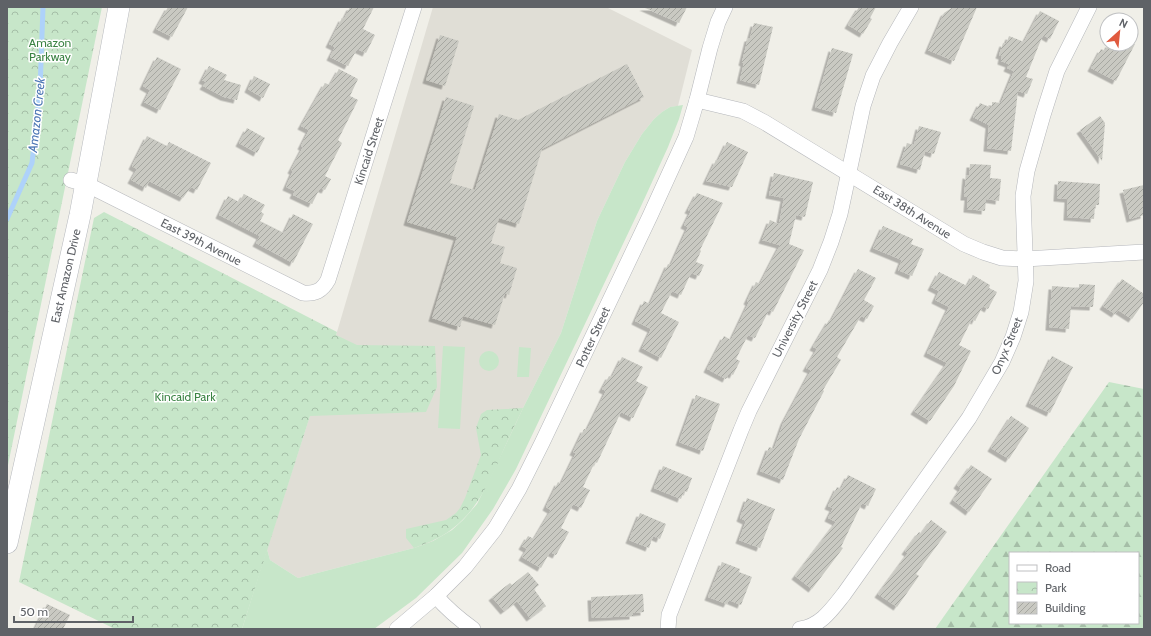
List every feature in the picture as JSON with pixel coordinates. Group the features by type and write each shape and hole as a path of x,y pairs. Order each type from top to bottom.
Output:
{"street":[{"name":"East Amazon Drive","path":"7,543 80,215 79,182 119,7"},
{"name":"Kincaid Street","path":"318,291 324,287 328,280 414,7"},
{"name":"Potter Street","path":"397,629 436,596 465,567 495,529 519,489 668,178 686,137 710,48 724,7"},
{"name":"University Street","path":"668,629 669,615 749,411 820,270 831,242 840,214 863,106 873,76 911,7"},
{"name":"Onyx Street","path":"800,629 813,625 822,619 830,612 844,594 969,418 1002,362 1013,337 1021,312 1026,281 1023,196 1027,171 1043,115 1058,71 1089,7"},
{"name":"East 38th Avenue","path":"697,100 743,111 764,122 964,244 983,252 1002,258 1025,259 1144,252"},
{"name":"East 39th Avenue","path":"79,182 303,293 311,294 318,291"},
{"path":"436,596 462,622 473,629"}],"shaded area":[{"path":"433,7 606,7 692,50 678,106 670,107 662,112 654,119 642,134 625,162 597,221 561,333 492,474 433,541 414,548 298,578 270,560 267,549 337,332"}],"green space":[{"name":"Amazon Parkway","path":"7,7 102,7 7,470"},
{"path":"683,105 668,147 642,204 516,469 493,509 462,553 416,598 374,629 242,629 267,549 270,560 298,578 414,548 433,541 452,530 477,504 561,333 597,221 625,162 642,134 654,119 670,107"},
{"name":"Kincaid Park","path":"104,212 337,332 336,335 357,345 435,346 437,387 426,412 310,416 242,629 115,629 19,582 94,218"},
{"path":"443,346 465,347 460,429 438,428"},
{"path":"519,347 531,348 529,377 517,377"},
{"path":"489,351 496,354 499,361 496,368 489,371 482,368 479,361 482,354"},
{"path":"1109,382 1144,389 1144,629 935,629"},
{"path":"523,408 491,478 475,506 448,532 434,540 414,548 406,538 406,529 446,520 456,513 465,498 481,455 476,428 481,414 487,410"}],"building":[{"path":"168,7 188,7 172,37 156,29"},
{"path":"350,7 374,7 363,29 375,35 366,53 357,49 348,66 330,57 335,47 329,44 342,18 344,19"},
{"path":"643,7 687,7 679,23"},
{"path":"859,7 876,7 870,18 872,19 863,34 848,25"},
{"path":"953,7 977,7 954,61 928,50 944,13"},
{"path":"1040,11 1059,21 1050,39 1043,35 1026,77 1033,79 1027,94 1018,91 1011,151 987,148 989,125 973,117 980,103 992,108 992,102 1001,103 1014,71 1007,68 1009,64 1001,61 1002,56 999,55 1003,43 1006,44 1009,36 1024,42"},
{"path":"754,23 773,27 759,85 740,80 744,63 742,62 748,38 750,38"},
{"path":"440,35 459,41 445,86 426,80"},
{"path":"832,48 853,54 836,113 815,107"},
{"path":"1099,52 1131,52 1116,81 1091,68"},
{"path":"157,57 181,69 160,110 144,102 150,90 143,86"},
{"path":"627,64 644,97 542,149 519,224 499,218 491,243 505,247 500,263 517,268 509,295 505,293 495,325 463,316 460,327 432,318 457,237 407,222 446,97 474,106 450,183 475,190 499,114 518,120"},
{"path":"209,66 227,75 224,80 241,85 237,100 224,97 203,86 206,82 202,80"},
{"path":"339,69 358,79 350,96 358,100 338,140 342,143 325,176 331,179 325,190 320,188 312,204 293,195 295,191 286,187 293,171 291,170 303,147 301,146 309,130 301,126 325,83 330,85"},
{"path":"254,76 270,84 263,98 248,89"},
{"path":"1100,116 1105,123 1102,161 1080,130"},
{"path":"919,126 941,132 934,154 925,151 920,170 900,164 907,143 914,145"},
{"path":"247,128 265,138 257,153 239,143"},
{"path":"147,136 167,146 169,142 211,163 197,190 191,187 183,198 149,181 146,188 131,180 137,169 132,166"},
{"path":"727,142 748,152 732,187 706,181"},
{"path":"970,164 991,165 990,178 1001,179 999,201 986,199 985,211 967,209 968,197 964,197 966,175 969,176"},
{"path":"774,173 813,182 805,217 796,215 789,244 804,250 773,312 769,310 755,338 748,335 736,359 740,361 733,375 729,373 726,379 707,369 724,336 731,340 749,302 747,301 756,282 760,284 780,245 762,240 770,220 779,224 784,198 769,195"},
{"path":"1058,181 1100,184 1099,205 1095,205 1094,219 1067,217 1068,199 1057,198"},
{"path":"1144,185 1144,215 1130,219 1123,190"},
{"path":"697,193 723,203 700,250 701,251 696,262 704,265 699,276 691,273 681,295 672,291 661,313 679,322 661,358 642,348 651,329 635,321 644,301 650,304 668,264 671,265 688,227 684,225 691,211 688,210"},
{"path":"244,194 265,205 261,212 264,214 260,221 284,233 293,214 313,224 293,263 256,243 260,236 219,215 228,196 239,202"},
{"path":"883,226 913,239 911,244 924,249 912,276 898,270 902,260 873,248"},
{"path":"858,269 876,278 864,300 874,306 867,319 861,316 837,357 841,360 823,390 824,391 799,439 783,480 760,471 769,447 774,449 784,421 811,370 806,368 817,349 813,347 829,320 831,321"},
{"path":"939,272 967,286 973,275 990,285 989,288 997,292 988,309 983,306 975,321 972,319 959,345 971,351 954,386 930,421 914,411 947,363 927,353 949,307 935,300 939,291 931,287"},
{"path":"1122,279 1144,294 1144,302 1132,319 1118,310 1115,314 1103,306"},
{"path":"1079,284 1095,285 1093,307 1071,306 1069,329 1049,327 1052,286 1079,288"},
{"path":"1052,356 1073,367 1050,413 1029,403"},
{"path":"622,357 643,367 636,381 648,387 633,418 621,412 597,463 595,462 583,487 590,490 581,508 573,504 561,528 569,532 556,555 550,552 541,568 522,557 527,549 522,546 528,536 534,539 551,510 546,507 558,482 561,484 576,453 573,452 584,429 587,430 606,391 602,389 609,376 612,377"},
{"path":"696,395 720,404 703,451 679,442"},
{"path":"1011,416 1029,428 1009,459 991,448"},
{"path":"971,465 992,479 969,512 953,500 961,488 957,485"},
{"path":"663,466 692,478 687,492 684,491 681,499 654,488"},
{"path":"848,475 876,489 868,506 862,503 841,547 843,548 812,589 795,576 836,522 828,518 833,508 828,506 837,487 841,489"},
{"path":"747,498 775,509 760,548 739,540 746,521 740,518"},
{"path":"640,513 666,524 660,539 653,536 649,548 629,540"},
{"path":"931,520 947,532 916,574 919,576 897,607 878,594 908,553 905,551 919,532 921,534"},
{"path":"722,562 740,569 739,572 752,577 741,605 729,600 727,604 708,597"},
{"path":"528,572 539,585 534,589 546,606 530,618 517,601 504,611 492,597 510,583 512,585"},
{"path":"643,594 644,612 633,613 633,616 592,618 591,597"},
{"path":"47,604 70,615 63,629 35,629"}],"waterway":[{"name":"Amazon Creek","path":"7,219 32,163 40,90 43,7"}]}
